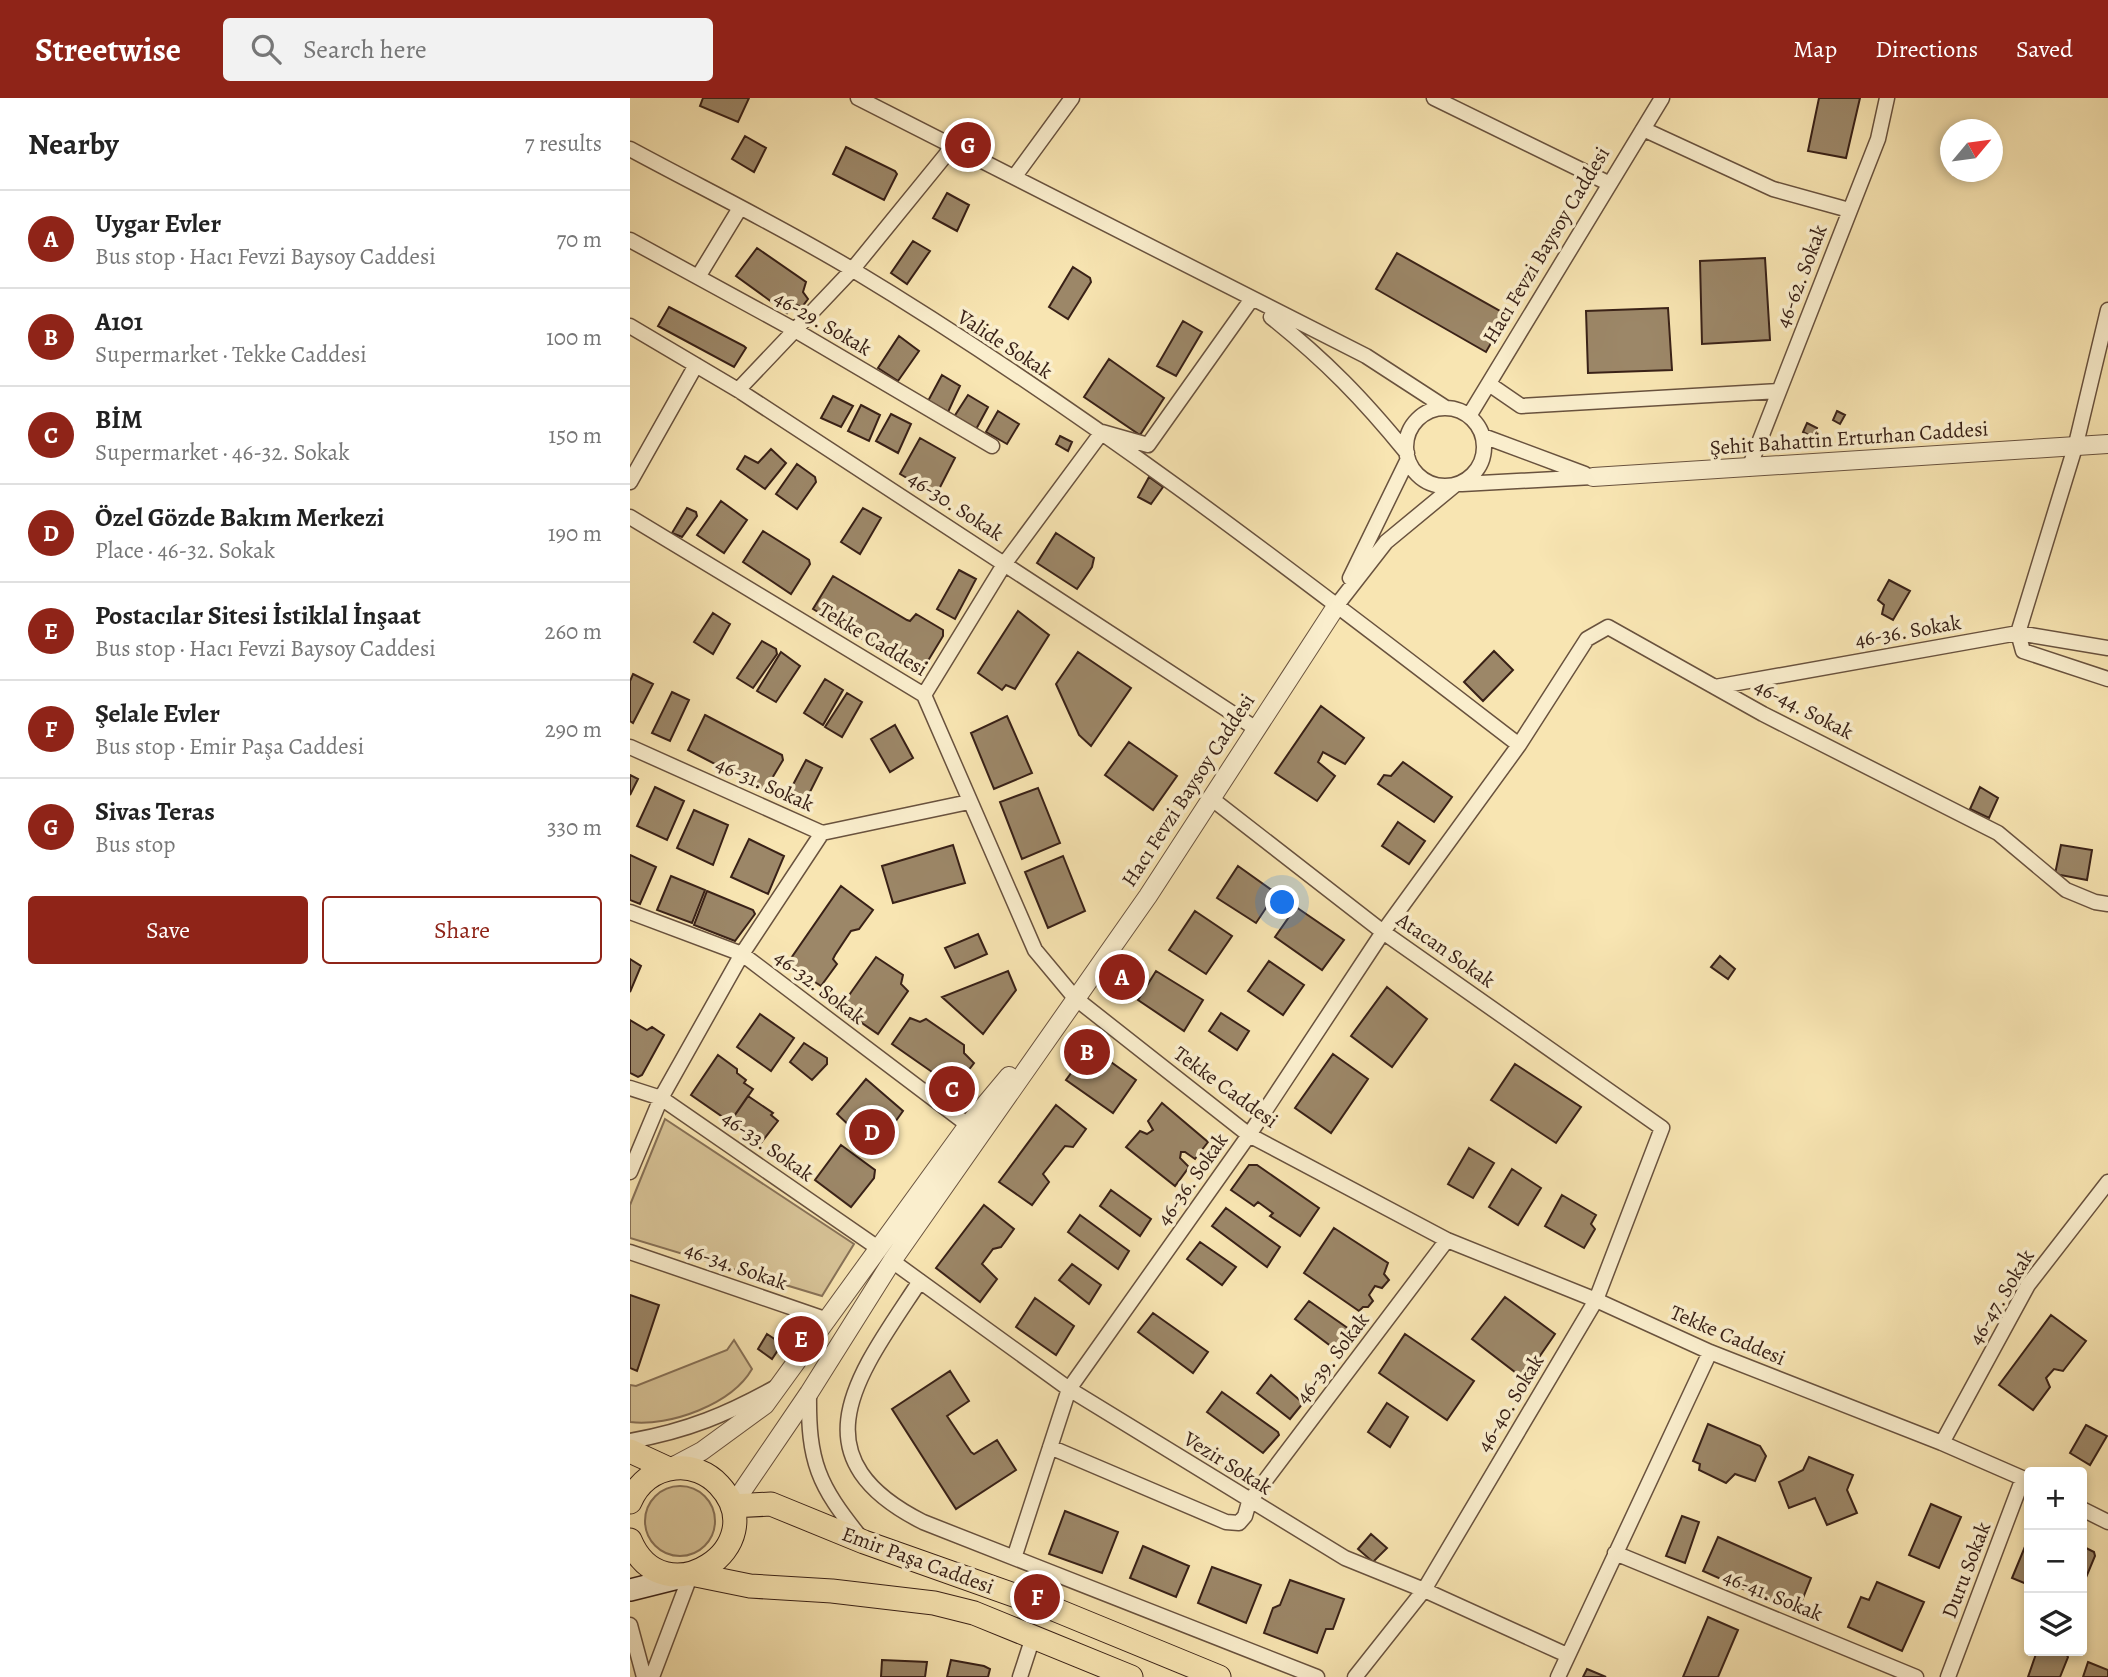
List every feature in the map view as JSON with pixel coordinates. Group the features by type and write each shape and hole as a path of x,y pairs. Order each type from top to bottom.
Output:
{"main road":[{"path":"630,1451 669,1469"},
{"path":"630,1502 645,1481 669,1469 687,1468 706,1474 721,1487 732,1506 732,1534 724,1553 710,1567 630,1590"},
{"name":"Emir Paşa Caddesi","path":"732,1506 771,1504 864,1542 1056,1610 1219,1677"},
{"name":"Emir Paşa Caddesi","path":"630,1540 640,1558 656,1570 671,1574 691,1574 750,1587 832,1591 934,1603 974,1613 1131,1677"}],"street":[{"path":"858,98 1015,176 1251,300 1366,356 1446,408 1469,416 1483,436 1484,454 1480,466 1457,485 1440,486 1426,481 1414,471 1407,456 1359,394 1327,362 1251,300"},
{"path":"1015,176 1072,98"},
{"path":"1434,98 1610,184"},
{"name":"Hacı Fevzi Baysoy Caddesi","path":"1469,416 1662,98"},
{"name":"46-62. Sokak","path":"1749,468 1878,139 1887,98"},
{"path":"1643,130 1773,189 1849,210"},
{"path":"738,390 852,270 953,146"},
{"name":"Valide Sokak","path":"630,149 852,270 1102,432 1337,605 1519,746"},
{"path":"698,277 740,208"},
{"name":"46-29. Sokak","path":"630,240 793,330 992,446"},
{"path":"924,695 1005,563 1102,432 1148,445 1251,300"},
{"path":"2108,310 2076,444 2018,633 2023,651 2108,679"},
{"name":"46-30. Sokak","path":"630,326 738,390 1255,728"},
{"path":"630,482 696,365"},
{"path":"1489,384 1521,407 1779,391"},
{"path":"1407,456 1408,435 1417,420 1434,409 1446,408"},
{"name":"Şehit Bahattin Erturhan Caddesi","path":"1483,436 1593,477"},
{"name":"Şehit Bahattin Erturhan Caddesi","path":"1457,485 2108,444"},
{"name":"Hacı Fevzi Baysoy Caddesi","path":"1337,605 1407,456"},
{"name":"Hacı Fevzi Baysoy Caddesi","path":"732,1506 809,1394 892,1261 1212,799 1255,728 1337,605 1386,542 1457,485"},
{"name":"Tekke Caddesi","path":"630,517 924,695 1035,950 1075,998 1249,1135 1447,1240 1595,1300 1710,1352 1942,1443 2024,1479"},
{"name":"46-44. Sokak","path":"1519,746 1587,639 1608,627 1763,714 1998,833 2066,890 2095,902 2108,904"},
{"name":"46-36. Sokak","path":"1715,687 2018,633 2108,648"},
{"name":"46-36. Sokak","path":"1015,1555 1069,1389 1249,1135 1383,932 1519,746"},
{"name":"46-31. Sokak","path":"630,747 822,833 969,802"},
{"name":"Atacan Sokak","path":"1212,799 1383,932 1662,1128"},
{"path":"630,1171 661,1098 742,954 822,833"},
{"name":"46-32. Sokak","path":"630,912 742,954 968,1125"},
{"name":"Hacı Fevzi Baysoy Caddesi","path":"669,1469 737,1427 765,1405 785,1382 968,1125 1075,998"},
{"name":"46-33. Sokak","path":"630,1088 661,1098 878,1248"},
{"name":"46-40. Sokak","path":"1355,1677 1424,1590 1595,1300 1662,1128"},
{"name":"46-47. Sokak","path":"1942,1443 2028,1285 2108,1182"},
{"name":"46-39. Sokak","path":"1050,1447 1226,1522 1239,1523 1245,1516 1249,1502 1447,1240"},
{"name":"46-34. Sokak","path":"630,1252 828,1320"},
{"name":"Vezir Sokak","path":"892,1261 1069,1389 1249,1502 1345,1558 1424,1590 1567,1656"},
{"path":"919,1281 864,1367 852,1392 848,1411 854,1456 869,1484 891,1506 1317,1677"},
{"path":"1558,1677 1710,1352"},
{"name":"Hacı Fevzi Baysoy Caddesi","path":"630,1441 675,1433 730,1413 785,1382"},
{"path":"809,1394 808,1439 816,1467 839,1509 864,1542"},
{"name":"Duru Sokak","path":"1948,1677 2024,1485"},
{"path":"2087,1512 2108,1522"},
{"name":"46-41. Sokak","path":"1615,1553 1916,1677"},
{"path":"652,1677 691,1574"},
{"path":"630,1625 644,1677"},
{"path":"1020,1677 1033,1637"}],"shaded area":[{"path":"665,1119 854,1244 822,1296 630,1238 630,1205"},
{"path":"734,1340 752,1369 743,1382 730,1393 681,1417 646,1423 630,1422 630,1385 636,1386 727,1350"},
{"path":"680,1486 705,1496 715,1521 705,1546 680,1556 655,1546 645,1521 655,1496"}],"building":[{"path":"703,98 749,98 738,122 700,106"},
{"path":"1819,98 1860,98 1846,158 1808,151"},
{"path":"745,136 766,148 754,172 732,159"},
{"path":"846,147 895,171 897,174 884,200 833,174"},
{"path":"947,193 969,205 957,231 933,218"},
{"path":"913,241 930,251 907,284 891,273"},
{"path":"757,248 806,282 803,292 808,299 802,307 794,304 787,313 736,276"},
{"path":"1397,253 1507,315 1486,352 1376,289"},
{"path":"1765,258 1770,340 1702,344 1700,261"},
{"path":"1073,267 1090,278 1091,282 1068,319 1049,307"},
{"path":"669,307 744,346 746,348 734,367 658,326"},
{"path":"1668,308 1672,370 1588,373 1586,311"},
{"path":"1183,321 1202,332 1176,376 1157,366"},
{"path":"899,336 919,351 898,381 878,368"},
{"path":"1109,359 1164,398 1140,435 1084,397"},
{"path":"942,375 960,386 948,412 928,401"},
{"path":"968,395 988,407 974,433 952,420"},
{"path":"833,396 853,406 841,427 821,418"},
{"path":"861,405 880,415 869,441 848,431"},
{"path":"998,411 1019,424 1007,444 986,432"},
{"path":"1837,411 1845,415 1840,424 1833,420"},
{"path":"891,414 911,424 898,453 876,441"},
{"path":"1807,423 1817,428 1814,438 1803,432"},
{"path":"1060,436 1072,442 1068,451 1056,444"},
{"path":"920,438 955,458 936,495 900,474"},
{"path":"771,449 786,463 765,489 737,469 745,456 758,463"},
{"path":"797,464 815,477 816,482 797,509 776,494"},
{"path":"1149,477 1163,487 1151,504 1138,497"},
{"path":"721,501 747,520 724,553 697,535"},
{"path":"687,508 696,512 697,516 682,537 672,533"},
{"path":"863,508 881,518 860,554 841,542"},
{"path":"763,531 809,560 810,564 791,594 743,562"},
{"path":"1056,533 1094,558 1092,567 1077,589 1037,563"},
{"path":"959,570 976,579 955,619 937,609"},
{"path":"833,576 907,620 910,621 916,614 943,630 943,636 920,674 813,609"},
{"path":"1889,580 1910,591 1893,620 1882,614 1884,605 1878,600"},
{"path":"1018,611 1049,635 1015,689 1006,685 1002,690 978,673"},
{"path":"713,613 730,624 713,654 694,642"},
{"path":"762,641 776,649 777,654 753,688 737,678"},
{"path":"1494,651 1513,670 1483,701 1464,682"},
{"path":"781,652 800,666 776,702 757,691"},
{"path":"1078,652 1131,688 1091,746 1079,735 1056,684"},
{"path":"633,674 653,684 633,723 630,721 630,681"},
{"path":"825,679 843,690 823,725 804,713"},
{"path":"672,692 689,700 670,741 652,733"},
{"path":"847,693 862,702 842,737 825,727"},
{"path":"1321,706 1364,738 1345,764 1323,752 1318,762 1335,776 1317,801 1275,773"},
{"path":"705,715 782,755 783,760 765,790 688,750"},
{"path":"1007,716 1032,773 994,789 971,733"},
{"path":"895,725 913,758 890,772 871,739"},
{"path":"1129,742 1177,776 1153,810 1105,775"},
{"path":"806,760 822,768 803,806 786,798"},
{"path":"1403,762 1452,797 1434,822 1378,784 1384,775 1391,776"},
{"path":"630,775 638,779 630,795"},
{"path":"655,787 684,801 667,840 637,826"},
{"path":"1980,787 1998,798 1989,818 1970,809"},
{"path":"1038,788 1060,843 1022,859 1000,802"},
{"path":"694,810 728,825 713,865 677,848"},
{"path":"1398,822 1425,841 1409,864 1382,846"},
{"path":"749,839 784,856 768,894 731,877"},
{"path":"953,845 965,883 893,903 882,866"},
{"path":"2061,845 2092,850 2087,880 2055,874"},
{"path":"630,855 656,867 640,904 630,900"},
{"path":"1063,856 1085,911 1048,928 1025,872"},
{"path":"1238,866 1276,893 1256,923 1217,898"},
{"path":"671,876 705,890 692,923 657,910"},
{"path":"841,886 873,910 859,929 851,931 833,959 837,964 821,986 787,964"},
{"path":"707,891 753,910 755,914 735,941 694,925"},
{"path":"1296,907 1344,940 1322,970 1275,937"},
{"path":"1195,911 1232,936 1206,974 1169,950"},
{"path":"978,934 987,954 955,968 945,948"},
{"path":"1720,956 1735,969 1728,979 1711,967"},
{"path":"876,957 903,975 901,984 908,991 878,1034 840,1008"},
{"path":"630,959 641,966 630,992"},
{"path":"1269,961 1304,985 1283,1015 1248,991"},
{"path":"1008,971 1016,990 983,1034 942,997"},
{"path":"1156,971 1203,1000 1184,1031 1138,1000"},
{"path":"1387,987 1427,1019 1392,1067 1351,1036"},
{"path":"1221,1013 1249,1031 1237,1050 1209,1031"},
{"path":"760,1014 794,1038 771,1071 737,1047"},
{"path":"910,1018 920,1022 926,1019 964,1045 964,1053 974,1063 955,1088 892,1044"},
{"path":"630,1020 647,1030 652,1027 664,1035 642,1075 638,1077 630,1073"},
{"path":"804,1043 827,1058 827,1064 812,1080 790,1062"},
{"path":"1090,1047 1136,1080 1113,1113 1066,1080"},
{"path":"1333,1054 1368,1079 1331,1133 1295,1108"},
{"path":"718,1055 737,1069 737,1073 746,1080 744,1083 753,1089 730,1122 691,1095"},
{"path":"1515,1064 1581,1107 1556,1143 1491,1100"},
{"path":"866,1079 903,1111 875,1150 837,1114"},
{"path":"748,1096 773,1113 771,1115 778,1121 761,1143 730,1122"},
{"path":"1162,1103 1208,1142 1195,1159 1181,1152 1180,1158 1189,1167 1175,1186 1126,1147 1140,1131 1147,1134 1153,1130 1148,1121"},
{"path":"1056,1105 1086,1129 1073,1147 1065,1146 1043,1174 1049,1182 1032,1205 999,1182"},
{"path":"841,1145 875,1170 874,1178 851,1207 815,1180"},
{"path":"1469,1148 1494,1163 1473,1198 1448,1184"},
{"path":"1249,1165 1257,1165 1319,1208 1300,1236 1270,1216 1273,1213 1258,1202 1254,1206 1231,1190"},
{"path":"1512,1169 1541,1188 1518,1225 1489,1207"},
{"path":"1111,1190 1151,1219 1140,1236 1100,1206"},
{"path":"1562,1195 1596,1215 1591,1224 1595,1229 1584,1248 1545,1226"},
{"path":"984,1205 1014,1229 1001,1247 993,1249 982,1264 997,1279 980,1302 936,1268"},
{"path":"1226,1208 1280,1247 1267,1267 1212,1226"},
{"path":"1080,1215 1129,1251 1118,1269 1068,1232"},
{"path":"1334,1228 1388,1263 1384,1274 1389,1280 1382,1288 1375,1286 1369,1295 1373,1301 1359,1311 1304,1273"},
{"path":"1200,1242 1236,1267 1222,1285 1187,1259"},
{"path":"1072,1264 1101,1285 1089,1304 1059,1280"},
{"path":"630,1295 659,1305 637,1371 630,1368"},
{"path":"1505,1297 1555,1334 1524,1379 1472,1339"},
{"path":"1035,1298 1074,1326 1056,1355 1016,1327"},
{"path":"1309,1301 1349,1329 1336,1350 1295,1319"},
{"path":"1153,1313 1208,1352 1193,1373 1138,1332"},
{"path":"2051,1315 2086,1341 2063,1371 2054,1369 2046,1378 2050,1387 2033,1410 1999,1385"},
{"path":"767,1334 782,1344 772,1359 758,1349"},
{"path":"1405,1334 1474,1381 1447,1420 1379,1373"},
{"path":"950,1371 969,1401 947,1416 971,1452 974,1454 997,1440 1016,1470 956,1509 892,1409"},
{"path":"1271,1375 1303,1403 1290,1419 1257,1393"},
{"path":"1222,1392 1278,1432 1279,1435 1263,1453 1207,1412"},
{"path":"1387,1403 1408,1417 1390,1447 1368,1432"},
{"path":"1708,1424 1760,1446 1766,1456 1755,1481 1735,1474 1726,1483 1699,1470 1700,1464 1693,1461"},
{"path":"2086,1425 2107,1436 2090,1465 2070,1453"},
{"path":"1809,1457 1853,1475 1847,1490 1857,1513 1827,1525 1815,1498 1789,1508 1779,1482 1803,1470"},
{"path":"1931,1504 1961,1517 1939,1568 1909,1555"},
{"path":"1065,1511 1118,1532 1102,1573 1049,1554"},
{"path":"1682,1516 1699,1522 1685,1563 1666,1556"},
{"path":"1371,1534 1387,1548 1373,1562 1358,1549"},
{"path":"1718,1537 1811,1578 1797,1613 1703,1571"},
{"path":"1143,1546 1189,1566 1176,1597 1130,1578"},
{"path":"2087,1548 2094,1552 2095,1556 2087,1575"},
{"path":"2024,1549 2024,1583 2012,1578"},
{"path":"1212,1567 1261,1585 1246,1623 1198,1603"},
{"path":"1290,1580 1344,1599 1333,1629 1326,1629 1317,1653 1264,1633 1273,1608 1280,1605"},
{"path":"1877,1582 1924,1602 1902,1651 1848,1627 1861,1597 1869,1600"},
{"path":"1708,1617 1738,1630 1718,1677 1683,1677"},
{"path":"2035,1656 2068,1657 2060,1677 2028,1677"},
{"path":"882,1660 927,1662 925,1677 881,1677"},
{"path":"951,1660 984,1666 990,1669 988,1677 947,1677"},
{"path":"2088,1662 2108,1670 2108,1677 2083,1677"},
{"path":"1587,1669 1606,1677 1583,1677"}],"place":[{"name":"Sivas Teras","path":"968,145"},
{"name":"Uygar Evler","path":"1122,977"},
{"name":"A101","path":"1087,1052"},
{"name":"BİM","path":"952,1089"},
{"name":"Özel Gözde Bakım Merkezi","path":"872,1132"},
{"name":"Postacılar Sitesi İstiklal İnşaat","path":"801,1339"},
{"name":"Şelale Evler","path":"1037,1597"}]}
